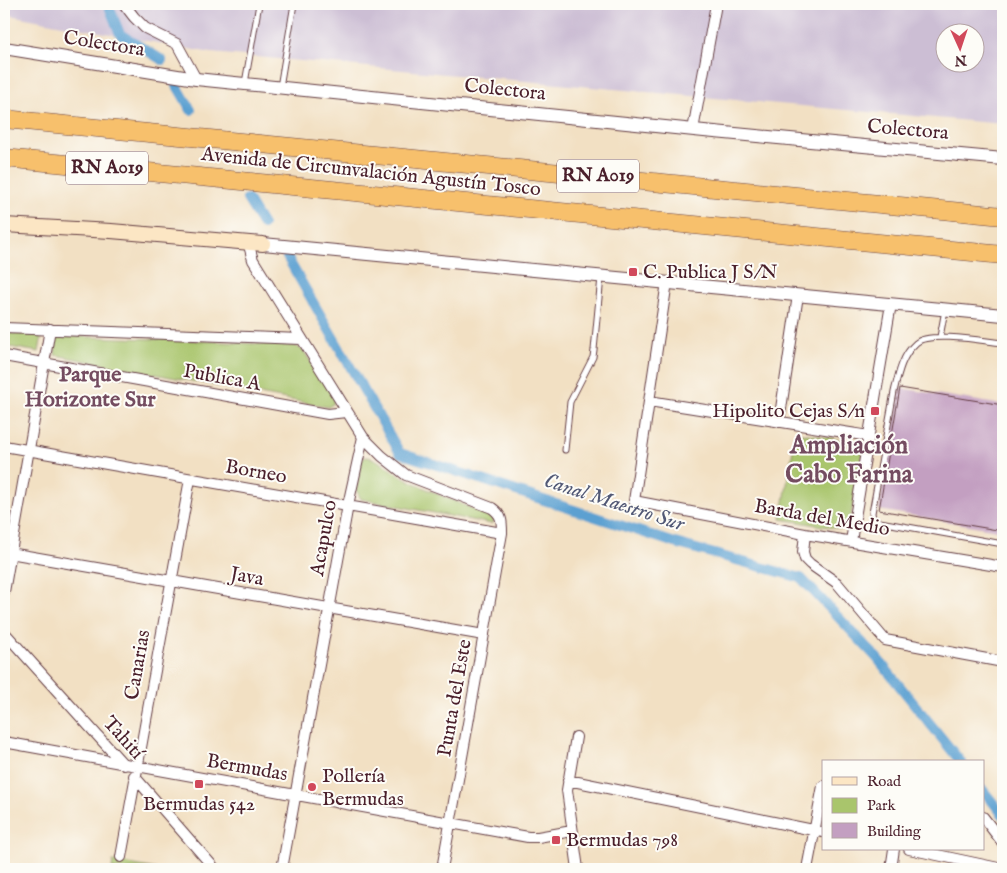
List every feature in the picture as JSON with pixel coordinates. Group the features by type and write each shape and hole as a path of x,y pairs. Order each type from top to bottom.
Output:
{"highway":[{"path":"4,109 82,127"},
{"name":"Avenida de Circunvalación Agustín Tosco","path":"4,119 1003,216"},
{"name":"Avenida de Circunvalación Agustín Tosco","path":"4,158 1003,255"},
{"path":"4,168 142,171"}],"main road":[{"path":"4,225 111,231 263,244"}],"street":[{"path":"124,4 145,28 178,44 196,79"},
{"path":"693,130 716,4"},
{"name":"Colectora","path":"4,48 196,79 693,130 1003,159"},
{"path":"248,242 253,260 362,437 382,456 406,474 492,508 499,513 502,521 502,533"},
{"path":"263,244 1003,315"},
{"path":"668,282 649,402 869,436"},
{"path":"779,422 798,295"},
{"path":"852,541 891,304"},
{"name":"Publica A","path":"4,328 301,339"},
{"path":"4,592 7,553 50,329"},
{"name":"Publica A","path":"4,356 328,414 346,412"},
{"name":"Barda del Medio","path":"649,402 634,501 805,534 1003,567"},
{"name":"Acapulco","path":"282,869 362,437"},
{"name":"Borneo","path":"4,446 502,533"},
{"name":"Canarias","path":"121,857 190,479"},
{"name":"Punta del Este","path":"442,869 502,533"},
{"path":"805,534 803,552 805,559 837,583 885,640 1003,662"},
{"name":"Java","path":"7,553 484,635"},
{"name":"Tahití","path":"4,632 136,778 215,869"},
{"path":"576,737 567,790 578,869"},
{"name":"Bermudas","path":"4,742 528,837 572,831"},
{"path":"568,780 819,831"},
{"path":"807,869 819,831 822,797"},
{"path":"984,818 1003,843"},
{"path":"891,869 894,850"},
{"path":"914,850 1003,869"}],"lane":[{"path":"244,84 259,4"},
{"path":"280,88 294,4"},
{"path":"565,450 570,402 593,357 601,276"},
{"path":"940,337 945,309"},
{"path":"1003,343 927,337 915,343 907,353 899,372 894,392 872,513 874,518 880,522 1003,544"}],"shaded area":[{"path":"4,4 1003,4 1003,124 211,53 4,14"}],"green space":[{"path":"4,333 42,335 39,352 4,346"},
{"path":"57,336 295,346 303,350 334,398 333,404 328,407 55,355"},
{"path":"796,432 855,442 863,450 849,526 840,529 781,519"},
{"path":"365,457 376,460 429,490 493,517 494,521 492,524 361,499 356,490 362,460"},
{"path":"113,861 156,869 112,869"}],"building":[{"path":"900,388 1003,405 1003,531 879,510"}],"waterway":[{"name":"Canal Maestro Sur","path":"108,4 120,34 162,60"},
{"name":"Canal Maestro Sur","path":"176,84 191,110"},
{"name":"Canal Maestro Sur","path":"247,199 263,225"},
{"name":"Canal Maestro Sur","path":"287,257 400,453 675,543 801,578 877,658 959,760"},
{"name":"Canal Maestro Sur","path":"984,791 1003,815"}],"place":[{"name":"C. Publica J S/N","path":"633,272"},
{"name":"Hipolito Cejas S/n","path":"875,411"},
{"name":"Bermudas 542","path":"199,784"},
{"name":"Pollería Bermudas","path":"312,787"},
{"name":"Bermudas 798","path":"556,840"}],"district":[{"name":"Parque Horizonte Sur","path":"90,388"},
{"name":"Ampliación Cabo Farina","path":"849,460"}]}
